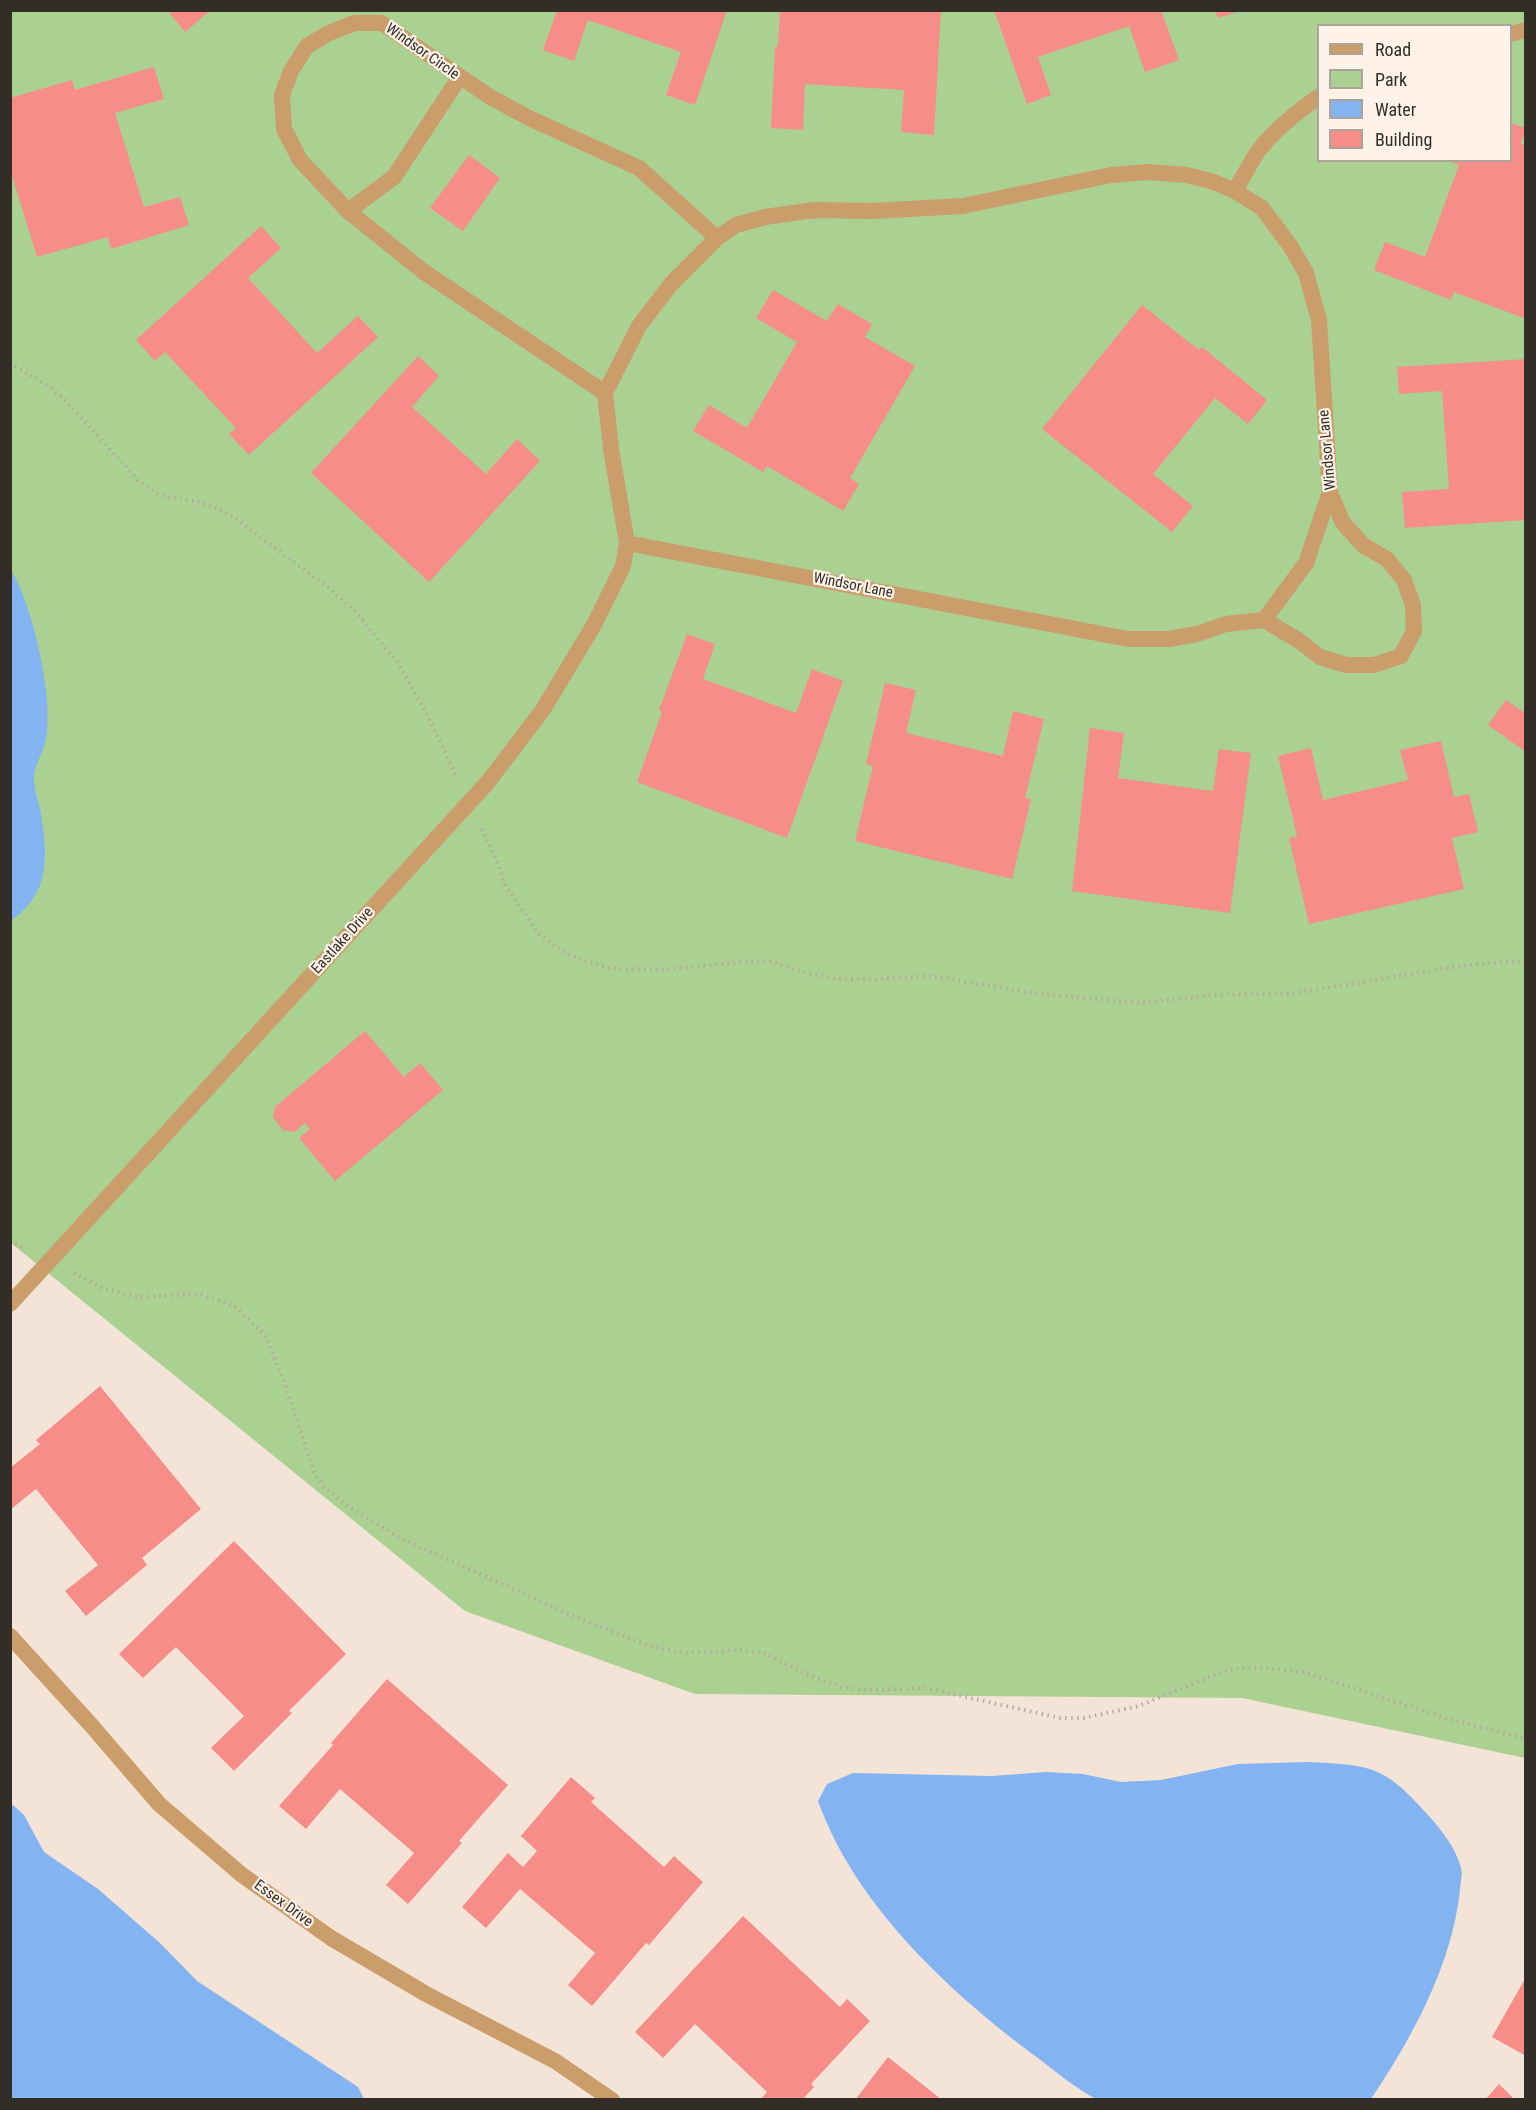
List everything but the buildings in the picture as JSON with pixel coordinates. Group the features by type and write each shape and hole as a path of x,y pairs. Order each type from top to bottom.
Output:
{"street":[{"name":"Windsor Circle","path":"605,393 423,272 348,211 300,160 284,129 282,95 291,71 307,46 329,33 354,23 382,23 459,78 529,118 639,168 717,238"},
{"path":"348,211 394,177 459,78"},
{"path":"1235,191 1266,143 1299,111 1317,98"},
{"name":"Windsor Lane","path":"605,393 639,326 670,284 717,238 736,225 765,217 815,210 873,211 963,206 1111,175 1147,172 1187,175 1214,182 1235,191 1262,208 1292,247 1306,273 1319,320 1330,492 1343,523 1364,546 1387,560 1404,580 1413,605 1414,632 1401,656 1374,665 1347,665 1320,657 1298,640 1264,620 1226,624 1197,634 1168,639 1128,639 627,543"},
{"path":"605,393 610,449 627,543"},
{"path":"1264,620 1306,563 1330,492"},
{"name":"Eastlake Drive","path":"10,1304 488,783 542,711 594,625 623,566 627,543"},
{"name":"Essex Drive","path":"10,1636 159,1804 242,1875 331,1938 426,1994 555,2061 612,2100"}],"path":[{"path":"10,363 44,383 63,398 138,480 159,495 200,502 219,509 326,586 354,610 398,663 427,714 495,856 505,885 538,933 568,954 584,961 611,968 656,970 753,961 772,962 801,972 835,979 930,976 1039,994 1139,1003 1214,995 1290,994 1428,971 1526,961"},
{"path":"10,1241 102,1288 140,1297 200,1294 234,1306 265,1335 285,1384 315,1475 325,1488 354,1510 400,1538 571,1615 641,1643 687,1653 740,1650 764,1653 808,1676 842,1687 870,1690 926,1688 1060,1718 1084,1718 1139,1706 1224,1671 1242,1668 1304,1672 1449,1719 1526,1739"}],"green space":[{"path":"10,11 1525,11 1525,1758 1242,1698 695,1694 465,1611 11,1243"}],"water":[{"path":"11,570 34,628 44,677 48,722 45,744 34,778 45,846 43,874 33,899 11,921"},
{"path":"1307,1762 1346,1764 1387,1777 1412,1798 1438,1826 1452,1846 1462,1870 1456,1918 1439,1973 1415,2026 1371,2099 1098,2100 1072,2084 999,2028 936,1972 906,1941 855,1875 834,1839 818,1801 827,1784 853,1773 992,1776 1046,1772 1083,1774 1121,1782 1161,1780 1238,1764"},
{"path":"13,1805 24,1815 44,1852 98,1889 160,1943 197,1981 358,2087 364,2099 11,2099 10,1807"}]}
